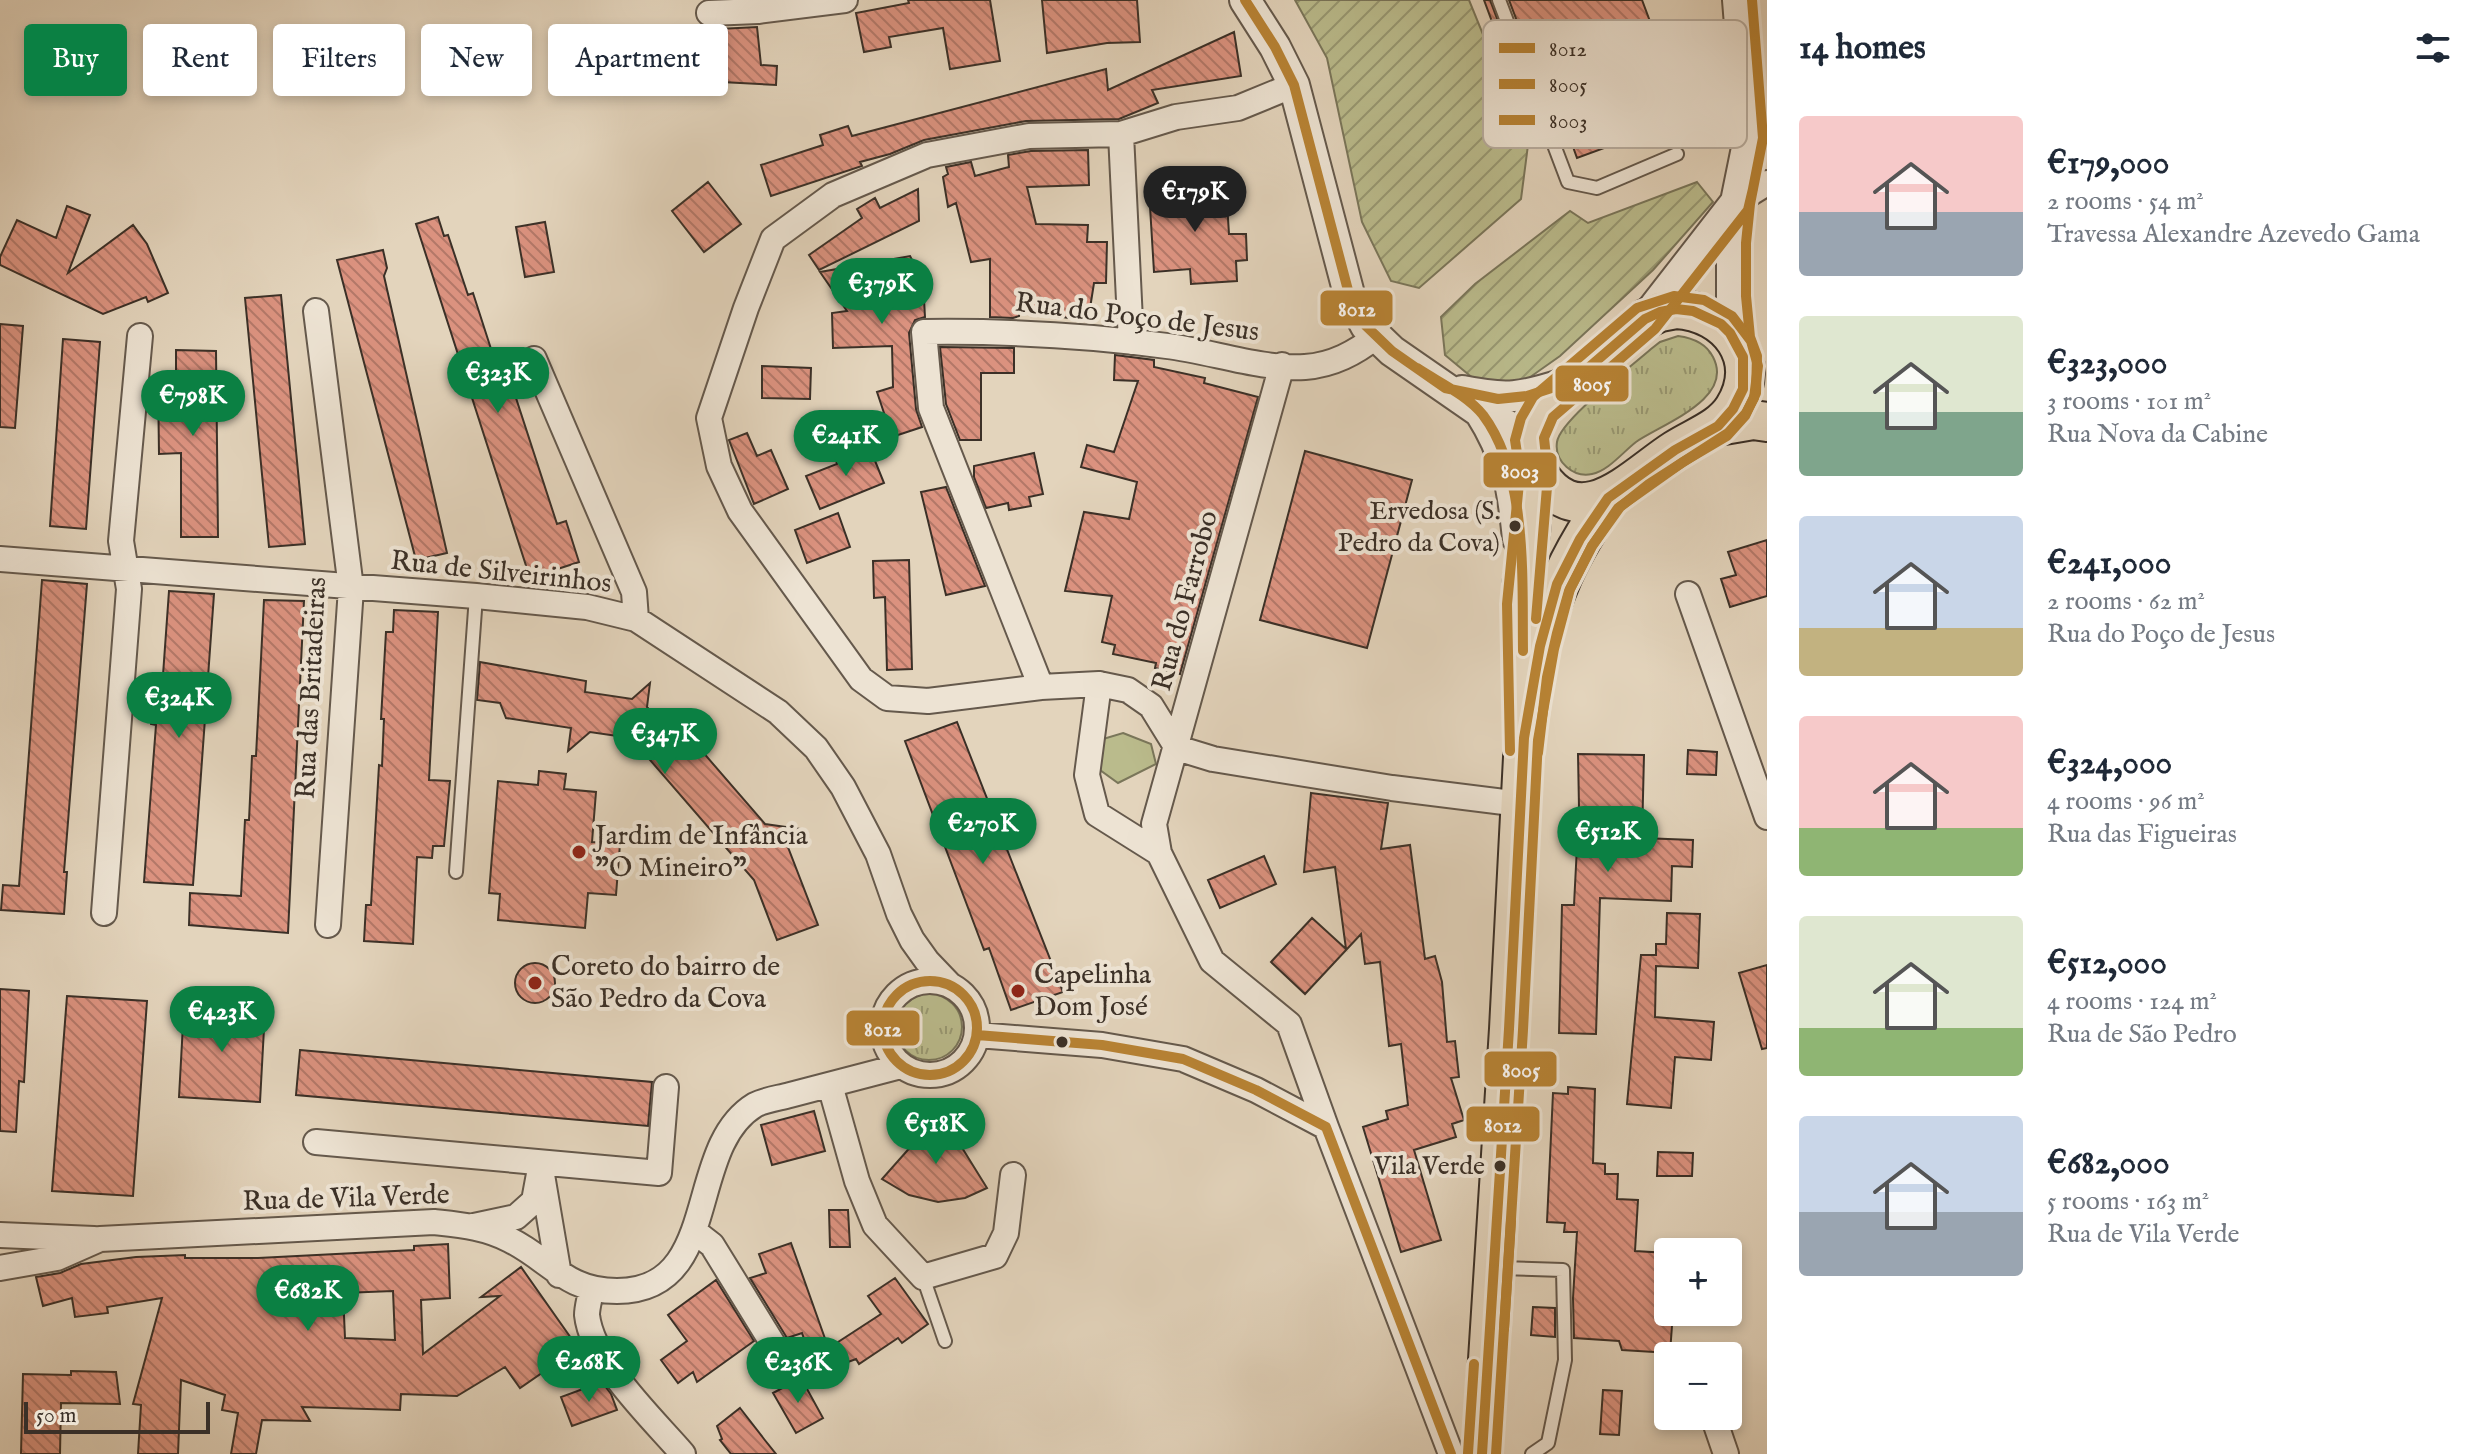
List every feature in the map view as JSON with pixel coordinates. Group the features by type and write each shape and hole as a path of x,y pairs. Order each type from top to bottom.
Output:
{"main road":[{"path":"1482,1454 1524,738 1522,586 1530,533 1534,422 1542,408 1645,319 1676,309 1693,311 1721,324 1749,367 1743,389 1733,409 1718,426 1675,450 1608,498 1580,539 1557,584 1540,646 1524,738"},
{"path":"1718,426 1753,420 1767,422"},
{"path":"1532,452 1555,494 1567,500 1583,502 1608,498"}],"street":[{"path":"709,13 758,11 845,0"},
{"path":"1245,0 1275,47 1294,85 1349,294 1366,326 1392,351 1532,452"},
{"path":"1738,0 1740,20"},
{"path":"1294,85 1238,108 1176,117 1121,134 1029,136 927,155 833,195 773,239 709,418 719,466 740,511 765,547 861,679 887,698 928,701 1041,687 1099,684 1128,690 1151,706 1177,748 1213,759 1392,788 1520,804"},
{"path":"1747,113 1747,148"},
{"path":"1121,134 1131,342"},
{"path":"1747,148 1736,202 1732,297 1749,367"},
{"path":"1645,319 1736,202 1767,183"},
{"name":"Rua das Britadeiras","path":"316,311 351,588 328,925"},
{"name":"Rua do Poço de Jesus","path":"1041,687 931,408 924,332 995,331 1131,342 1171,346 1241,361 1305,367 1350,356 1377,336"},
{"path":"104,913 129,589 121,541 140,336"},
{"path":"534,359 634,592 636,619"},
{"name":"Rua do Farrobo","path":"1282,365 1154,824 1159,853 1212,961 1289,1024 1326,1127"},
{"path":"1445,388 1498,399 1527,396 1573,381"},
{"path":"1480,412 1498,440 1508,473 1514,498 1522,586"},
{"name":"Rua de Silveirinhos","path":"0,559 476,596 587,607 636,619 778,712 816,748 843,787 878,854 899,914 912,940 949,984"},
{"path":"1688,594 1767,817"},
{"path":"1099,684 1087,775 1097,814 1159,853"},
{"name":"Rua de Silveirinhos","path":"895,994 906,970 899,914"},
{"path":"927,980 949,984 962,993 971,1005 977,1022 977,1035 966,1059 944,1073 925,1075 901,1066 884,1041 882,1021 895,994 910,984 927,980"},
{"path":"977,1035 1102,1045 1183,1059 1256,1090 1326,1127 1451,1454"},
{"name":"Rua de Vila Verde","path":"0,1268 57,1258 100,1239 434,1222 474,1226 511,1240 559,1275 591,1290 621,1291 652,1284 679,1263 699,1220 712,1165 728,1131 755,1105 901,1066"},
{"path":"830,1085 857,1181 875,1225 923,1277 995,1256 1006,1233 1013,1175"},
{"path":"316,1142 659,1173 666,1087"},
{"path":"474,1226 516,1217 534,1201 540,1163"},
{"path":"540,1163 559,1275"},
{"path":"694,1231 712,1245 778,1352"},
{"path":"0,1235 100,1239"},
{"path":"591,1290 587,1314 607,1366 683,1454"},
{"path":"1718,1430 1726,1454"}],"lane":[{"path":"1499,0 1507,20"},
{"path":"1555,148 1568,182 1597,188 1677,154"},
{"path":"456,872 476,596"},
{"path":"1494,1268 1563,1270 1565,1360 1548,1443 1532,1454"},
{"path":"923,1277 945,1341"}],"green space":[{"path":"1295,0 1469,0 1483,34 1483,148 1528,148 1521,199 1419,288 1391,281 1362,222 1327,58"},
{"path":"1697,182 1713,202 1653,270 1560,356 1516,387 1480,384 1445,355 1441,317 1475,284 1570,211 1588,223"},
{"path":"1678,336 1698,342 1713,357 1717,372 1714,385 1705,398 1636,442 1598,472 1585,475 1567,467 1559,456 1557,442 1570,421 1651,349 1660,342"},
{"path":"1123,733 1151,744 1156,764 1118,783 1100,770 1103,739"},
{"path":"929,994 942,997 952,1004 959,1014 962,1027 959,1040 952,1050 942,1057 929,1060 916,1057 906,1050 899,1040 896,1027 899,1014 906,1004 916,997"}],"building":[{"path":"908,0 990,0 1000,61 950,69 943,28 889,37 891,47 864,52 856,13 909,3"},
{"path":"1042,0 1137,0 1140,42 1107,43 1047,53"},
{"path":"1484,0 1490,0 1498,20 1491,20"},
{"path":"1509,0 1642,0 1649,20 1517,20"},
{"path":"757,27 761,65 777,66 776,85 728,82 728,29"},
{"path":"1234,32 1241,76 1152,90 1158,103 1119,119 1026,121 924,140 860,162 862,166 771,196 761,165 823,145 820,135 848,126 852,136 1106,69 1108,90"},
{"path":"1573,148 1604,148 1577,158"},
{"path":"1088,150 1089,185 1027,187 1036,224 1088,225 1087,242 1107,242 1106,283 1094,283 1088,321 1019,310 1019,316 1013,318 990,317 990,259 971,262 956,203 948,207 943,177 948,174 946,167 971,162 975,176 1009,167 1008,155 1031,151"},
{"path":"708,182 741,224 704,252 672,211"},
{"path":"1226,187 1229,234 1246,234 1247,260 1236,261 1237,281 1191,284 1190,269 1154,272 1149,190"},
{"path":"918,189 919,221 819,270 809,255 862,218 857,209 875,198 880,208"},
{"path":"67,206 90,215 68,273 133,225 147,244 168,293 148,302 146,297 103,314 0,265 0,257 17,220 56,238"},
{"path":"438,217 444,236 448,235 468,295 473,293 492,352 500,349 557,524 566,521 579,562 530,578 416,224"},
{"path":"545,222 554,272 525,277 516,227"},
{"path":"383,250 387,268 384,276 447,553 416,560 337,260"},
{"path":"910,256 923,282 925,317 915,320 909,333 916,409 922,427 892,437 877,392 893,387 892,346 833,348 832,313 847,311 820,272"},
{"path":"281,295 305,544 269,547 245,298"},
{"path":"0,324 23,326 15,428 0,427"},
{"path":"63,339 100,342 86,529 50,526"},
{"path":"940,347 1014,348 1014,373 981,373 981,440 960,440 946,404"},
{"path":"176,350 216,351 218,537 181,537 181,453 159,454 158,379 176,379"},
{"path":"1115,355 1154,360 1154,367 1205,378 1204,383 1258,397 1180,674 1155,668 1156,663 1113,654 1115,645 1102,642 1112,596 1065,591 1084,512 1129,519 1137,482 1081,467 1087,445 1114,452 1138,381 1114,380"},
{"path":"762,366 811,368 810,399 762,398"},
{"path":"747,433 757,456 771,450 788,489 754,504 729,440"},
{"path":"869,446 884,483 820,509 806,476 837,464 836,460"},
{"path":"1305,451 1412,480 1367,648 1260,620"},
{"path":"1034,453 1043,494 1029,497 1031,506 1009,510 1008,503 986,508 974,477 974,466"},
{"path":"946,487 985,586 946,595 921,492"},
{"path":"838,513 850,547 807,563 795,530"},
{"path":"1767,540 1767,596 1730,607 1721,579 1736,575 1728,552"},
{"path":"909,560 912,669 887,670 885,597 874,598 873,561"},
{"path":"42,580 87,584 64,872 67,872 64,914 1,910 3,885 19,886"},
{"path":"169,591 214,594 193,885 144,882 156,725 151,724 153,688 162,689"},
{"path":"264,600 304,601 288,933 189,925 190,893 241,896 245,820 249,820 252,756 256,756"},
{"path":"394,610 438,612 429,780 450,781 444,846 433,846 432,858 417,857 413,944 364,941 366,905 371,905 379,765 382,766 384,719 381,719 386,632 393,632"},
{"path":"480,662 586,681 585,692 632,699 650,683 647,707 674,739 704,727 701,750 765,824 800,829 786,842 818,925 777,940 754,880 631,738 590,732 568,751 571,728 506,718 500,703 477,700"},
{"path":"957,722 1063,992 1011,1010 989,948 984,950 905,741"},
{"path":"1688,750 1717,752 1716,775 1687,774"},
{"path":"1578,754 1644,755 1642,838 1693,840 1692,867 1672,866 1671,901 1600,898 1596,1034 1559,1033 1562,905 1574,905 1579,807"},
{"path":"539,771 566,774 564,789 596,792 592,842 620,844 616,895 588,893 585,928 498,920 500,894 489,893 498,781 538,785"},
{"path":"1311,793 1388,803 1381,849 1410,845 1425,959 1435,956 1442,982 1447,1042 1455,1041 1459,1077 1451,1078 1464,1120 1452,1124 1456,1137 1414,1150 1441,1240 1401,1252 1363,1127 1388,1119 1386,1111 1408,1105 1401,1044 1389,1046 1380,962 1365,964 1361,934 1305,994 1271,962 1312,918 1346,949 1335,867 1304,872"},
{"path":"1264,856 1276,884 1220,908 1208,880"},
{"path":"1667,913 1700,914 1698,968 1656,966 1655,1017 1714,1022 1711,1060 1675,1057 1671,1108 1627,1104 1641,955 1656,955 1656,944 1666,944"},
{"name":"Coreto do bairro de São Pedro da Cova","path":"535,963 549,969 555,983 549,997 535,1003 521,997 515,983 521,969"},
{"path":"1767,965 1767,1048 1762,1049 1739,973"},
{"path":"0,989 29,991 24,1082 19,1081 16,1132 0,1131"},
{"path":"67,996 147,1001 133,1196 52,1191"},
{"path":"184,1006 265,1010 260,1102 179,1097"},
{"path":"300,1050 652,1082 648,1126 296,1095"},
{"path":"1568,1087 1595,1089 1593,1163 1605,1164 1605,1174 1618,1174 1617,1199 1638,1200 1635,1251 1654,1252 1654,1326 1672,1326 1671,1342 1654,1342 1654,1352 1622,1350 1619,1341 1574,1338 1577,1232 1564,1232 1565,1223 1547,1222 1553,1093 1568,1094"},
{"path":"814,1111 825,1151 772,1165 761,1125"},
{"path":"923,1119 957,1122 956,1138 987,1188 965,1198 938,1202 909,1195 882,1179 922,1134"},
{"path":"1658,1152 1693,1153 1692,1176 1657,1176"},
{"path":"829,1210 848,1210 850,1247 830,1247"},
{"path":"791,1243 833,1361 832,1346 881,1314 868,1296 895,1278 928,1324 902,1343 898,1338 859,1364 856,1359 816,1374 802,1333 787,1338 750,1278 766,1273 759,1254"},
{"path":"448,1244 450,1298 421,1300 423,1354 500,1296 481,1297 521,1267 578,1348 520,1388 505,1367 457,1396 401,1394 400,1410 302,1407 310,1421 262,1420 256,1454 231,1454 238,1413 222,1410 225,1395 181,1380 178,1454 138,1454 141,1405 133,1404 162,1298 107,1307 108,1313 75,1317 72,1298 43,1306 36,1277 60,1273 81,1264 136,1257 185,1255 185,1258 258,1258 414,1250 414,1246","holes":["393,1291 395,1340 345,1338 343,1293"]},
{"path":"716,1280 754,1341 697,1382 693,1372 678,1383 661,1360 687,1341 668,1315"},
{"path":"1533,1307 1555,1308 1555,1337 1531,1335"},
{"path":"71,1371 116,1372 120,1404 61,1403 60,1454 21,1454 23,1374 71,1375"},
{"path":"801,1378 823,1418 796,1433 773,1393"},
{"path":"602,1382 617,1410 572,1426 561,1397"},
{"path":"1603,1390 1622,1391 1619,1435 1600,1434"},
{"path":"740,1408 776,1454 731,1454 720,1440 717,1426"}],"transit line":[{"name":"8012","path":"1245,0 1275,47 1294,85 1349,294 1366,326 1392,351 1445,388 1498,399 1527,396 1573,381 1645,319 1676,309 1693,311 1721,324 1730,333 1743,357 1743,389 1733,409 1718,426 1675,450 1608,498 1580,539 1557,584 1540,646 1524,738 1482,1454"},
{"name":"8005","path":"1496,1454 1538,740 1554,649 1570,589 1592,546 1618,508 1683,462 1727,436 1745,416 1756,393 1757,356 1750,337 1746,296 1746,243 1763,138 1752,0"},
{"name":"8005","path":"1536,619 1548,475 1544,438 1553,417 1655,329 1748,210 1753,189"},
{"name":"8003","path":"1510,751 1507,604 1520,473 1515,440 1521,418 1533,397 1637,308 1674,296 1704,300 1732,316 1751,341 1758,366 1754,398 1746,413 1728,433 1649,484 1620,507 1592,546 1569,591 1557,633 1547,677 1538,753"},
{"name":"8012","path":"1417,368 1476,408 1498,439 1508,467 1520,528 1523,651"},
{"name":"8012","path":"930,981 948,984 963,995 974,1010 977,1028 974,1046 963,1061 948,1072 930,1075 912,1072 897,1061 886,1046 883,1028 886,1010 897,995 912,984 930,981"},
{"name":"8012","path":"977,1035 1102,1045 1183,1059 1256,1090 1326,1127 1451,1454"},
{"name":"8003","path":"1504,1329 1511,1221"},
{"name":"8003","path":"1468,1453 1474,1364"}],"place":[{"name":"Ervedosa (S. Pedro da Cova)","path":"1515,526"},
{"name":"Jardim de Infância \"O Mineiro\"","path":"579,852"},
{"name":"Coreto do bairro de São Pedro da Cova","path":"535,983"},
{"name":"Capelinha Dom José","path":"1018,991"},
{"name":"Vila Verde","path":"1500,1166"}]}
